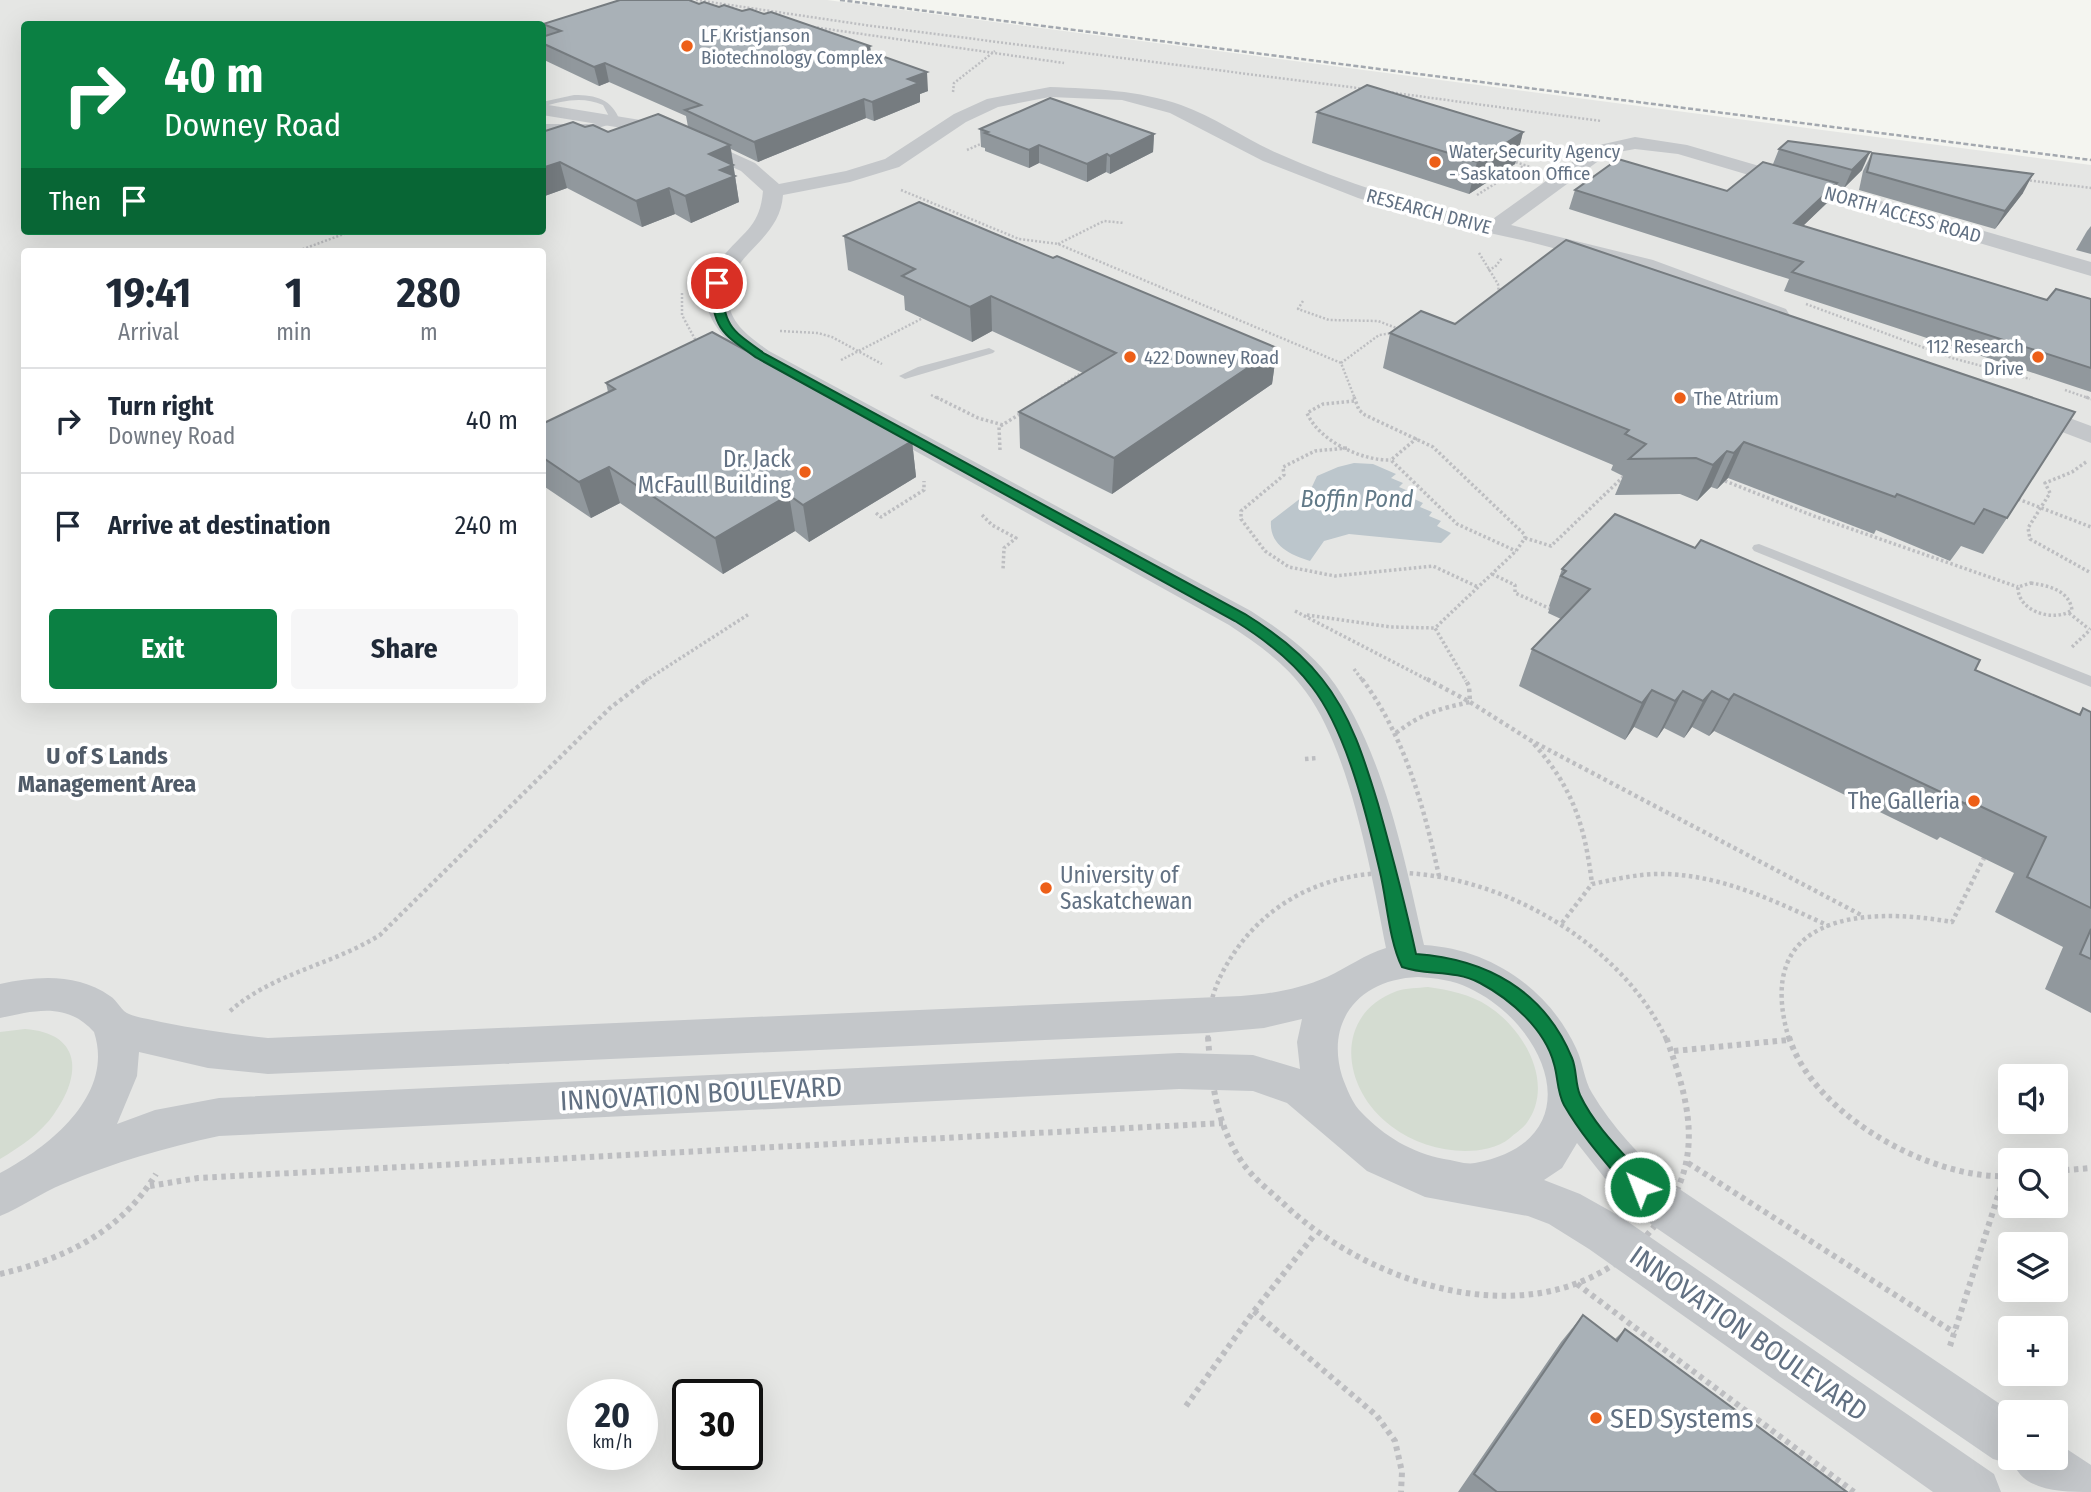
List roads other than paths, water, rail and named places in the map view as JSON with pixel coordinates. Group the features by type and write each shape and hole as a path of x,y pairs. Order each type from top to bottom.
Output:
{"street":[{"name":"RESEARCH DRIVE","path":"773,191 850,176 892,163 960,118 993,103 1030,95 1075,92 1122,95 1160,104 1324,180 1487,238 1532,236 1644,265 1797,311"},
{"path":"546,108 664,129 748,167 768,183 773,191 771,213 764,226 720,271 716,293 718,313 730,335 761,356 1180,584 1272,638 1317,683 1335,709 1355,755 1389,872 1408,961"},
{"name":"NORTH ACCESS ROAD","path":"1487,238 1564,177 1612,146 1635,142 1665,146 2091,269"},
{"path":"2001,401 2091,435"},
{"name":"INNOVATION BOULEVARD","path":"115,1029 208,1050 268,1056 1207,1016 1293,1005 1342,988 1372,970 1408,961 1449,964 1486,977 1519,999 1546,1027 1564,1061 1570,1096 1591,1130 1640,1187 1668,1210 1998,1432"},
{"name":"INNOVATION BOULEVARD","path":"1342,988 1323,1017 1317,1051 1325,1089 1347,1126"},
{"path":"0,1001 33,994 69,996 98,1007 115,1029 120,1058 111,1093 88,1130 16,1190"},
{"name":"INNOVATION BOULEVARD","path":"16,1190 155,1130 219,1117 1210,1071 1253,1073 1300,1088 1382,1157 1425,1177 1528,1195 1564,1209 1605,1233 1976,1492"},
{"name":"INNOVATION BOULEVARD","path":"1471,1183 1511,1177 1542,1158 1562,1130 1570,1096"},
{"path":"2054,1470 2087,1492"}],"lane":[{"path":"546,127 592,127 616,121"},
{"path":"905,376 989,351"},
{"path":"1759,548 2091,682"}],"water":[{"name":"Boffin Pond","path":"1354,463 1373,464 1396,474 1391,478 1403,483 1399,487 1413,493 1410,497 1423,503 1420,507 1432,512 1429,516 1441,521 1437,526 1451,533 1441,543 1349,534 1324,541 1310,561 1282,548 1273,537 1271,521 1310,491 1317,476"}],"railway":[{"path":"840,0 2091,160"}],"place":[{"name":"LF Kristjanson Biotechnology Complex","path":"687,46"},
{"name":"Water Security Agency - Saskatoon Office","path":"1435,162"},
{"name":"422 Downey Road","path":"1130,357"},
{"name":"112 Research Drive","path":"2038,357"},
{"name":"The Atrium","path":"1680,398"},
{"name":"Dr. Jack McFaull Building","path":"805,472"},
{"name":"The Galleria","path":"1974,801"},
{"name":"University of Saskatchewan","path":"1046,888"},
{"name":"SED Systems","path":"1596,1418"}],"district":[{"name":"U of S Lands Management Area","path":"107,770"}]}
